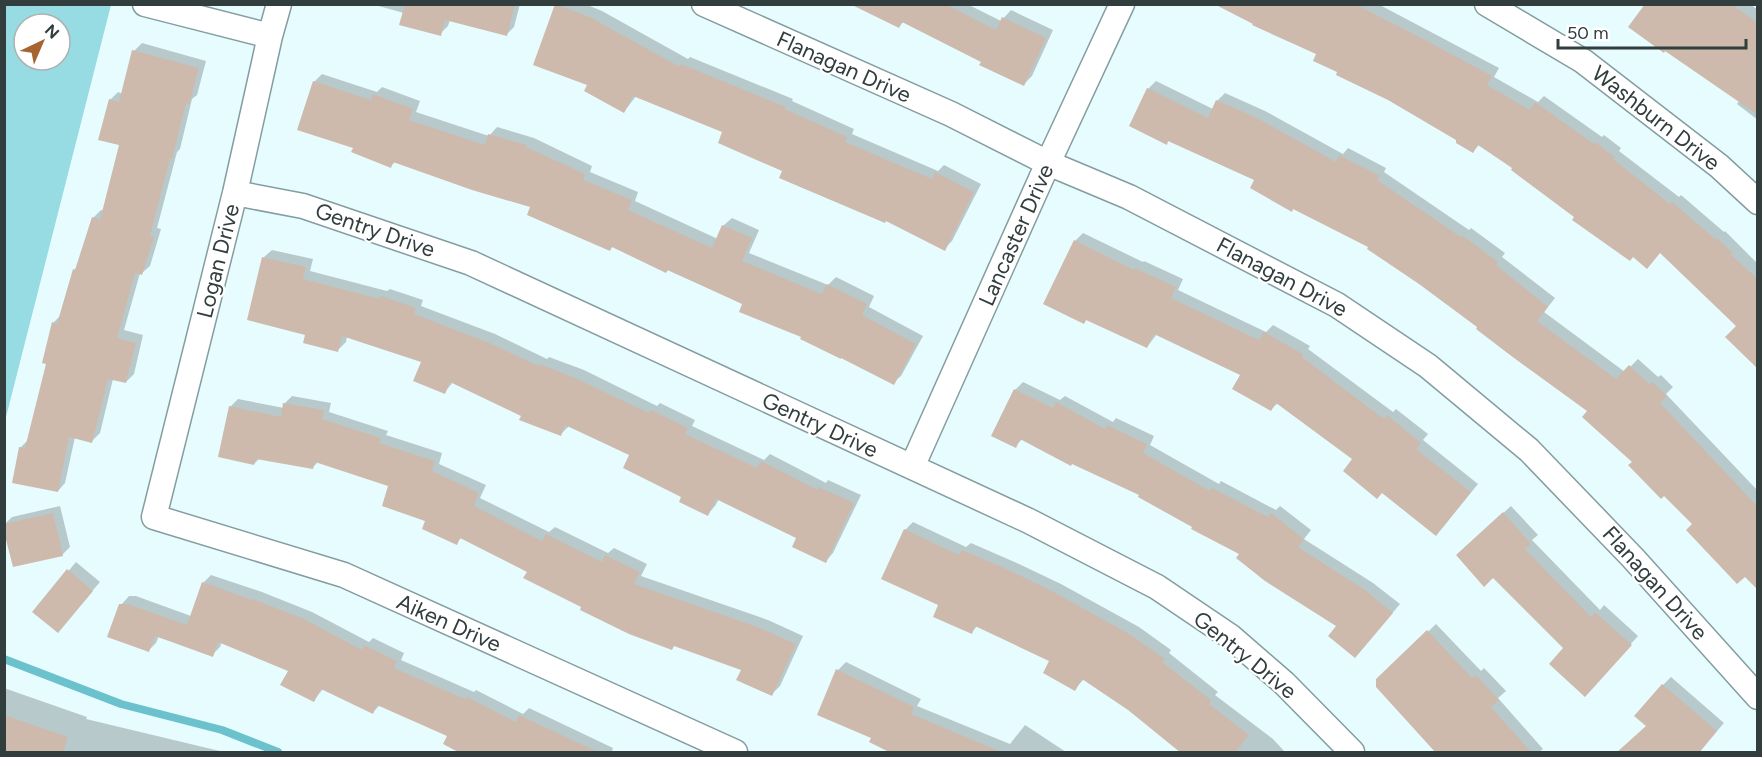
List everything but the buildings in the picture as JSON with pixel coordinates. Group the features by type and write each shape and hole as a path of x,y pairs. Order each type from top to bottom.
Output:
{"street":[{"path":"145,4 270,36"},
{"name":"Logan Drive","path":"154,517 235,193 279,4"},
{"name":"Flanagan Drive","path":"704,4 951,114 1048,163 1129,197 1337,304 1428,366 1529,450 1633,558 1758,697"},
{"name":"Lancaster Drive","path":"912,468 1048,163 1122,4"},
{"name":"Washburn Drive","path":"1487,4 1583,62 1719,166 1758,202"},
{"name":"Gentry Drive","path":"235,193 303,206 471,263 1029,521 1157,587 1232,637 1284,683 1352,753"},
{"name":"Aiken Drive","path":"154,517 344,575 735,753"}],"shaded area":[{"path":"4,5 111,5 5,421"}],"waterway":[{"path":"4,659 121,704 222,730 278,752"}]}
